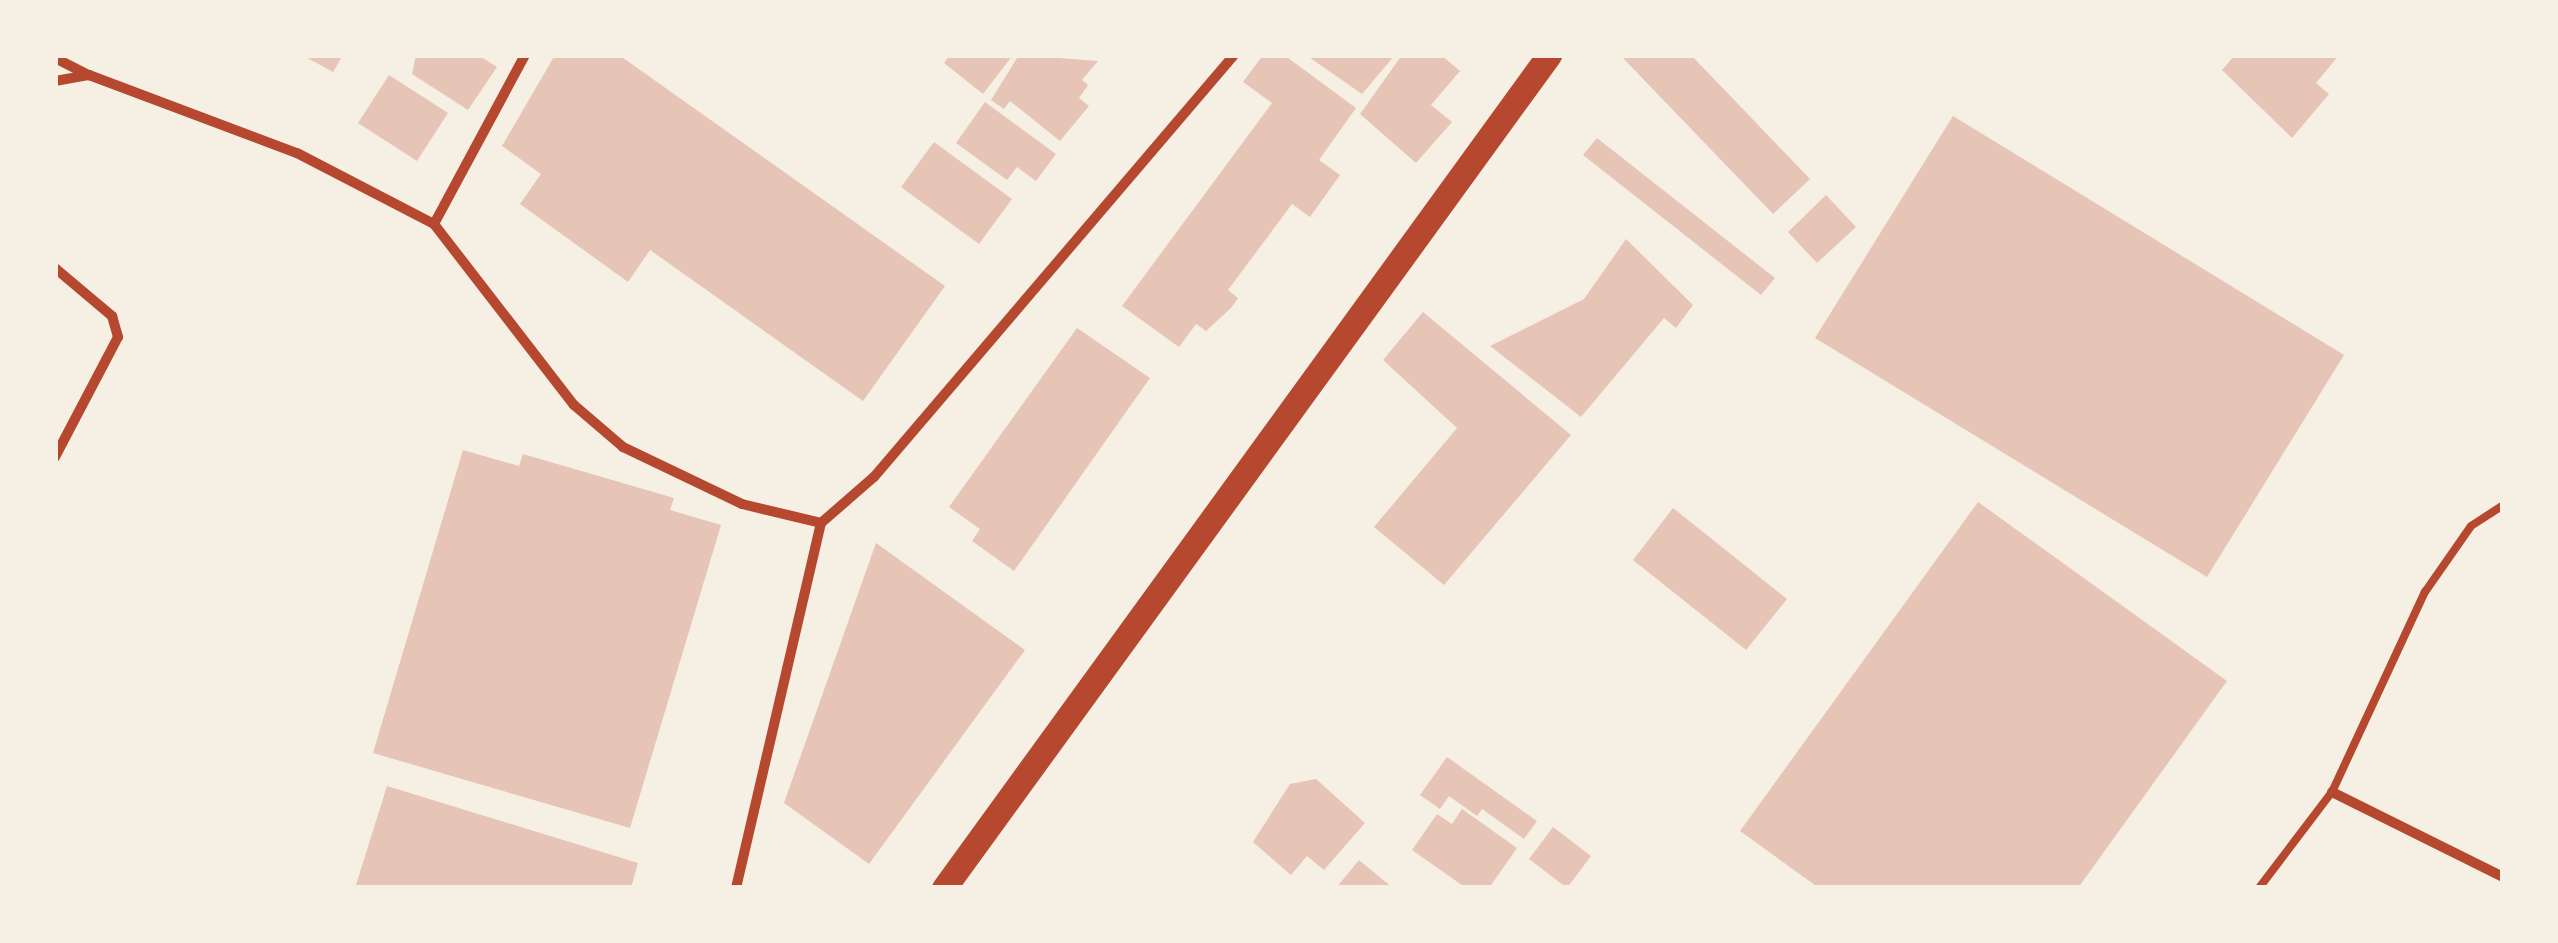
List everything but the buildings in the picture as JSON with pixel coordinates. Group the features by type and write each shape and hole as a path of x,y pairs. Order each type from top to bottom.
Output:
{"main road":[{"path":"944,888 1549,55"}],"street":[{"path":"434,224 525,55"},
{"path":"736,888 821,523 874,478 1234,55"},
{"path":"55,58 89,75 297,153 434,224 574,405 623,447 742,504 821,523"},
{"path":"55,80 89,75"},
{"path":"55,268 112,316 118,337 55,457"},
{"path":"2332,792 2503,877"}],"lane":[{"path":"2259,888 2332,792 2425,592 2470,526 2503,505"}]}
